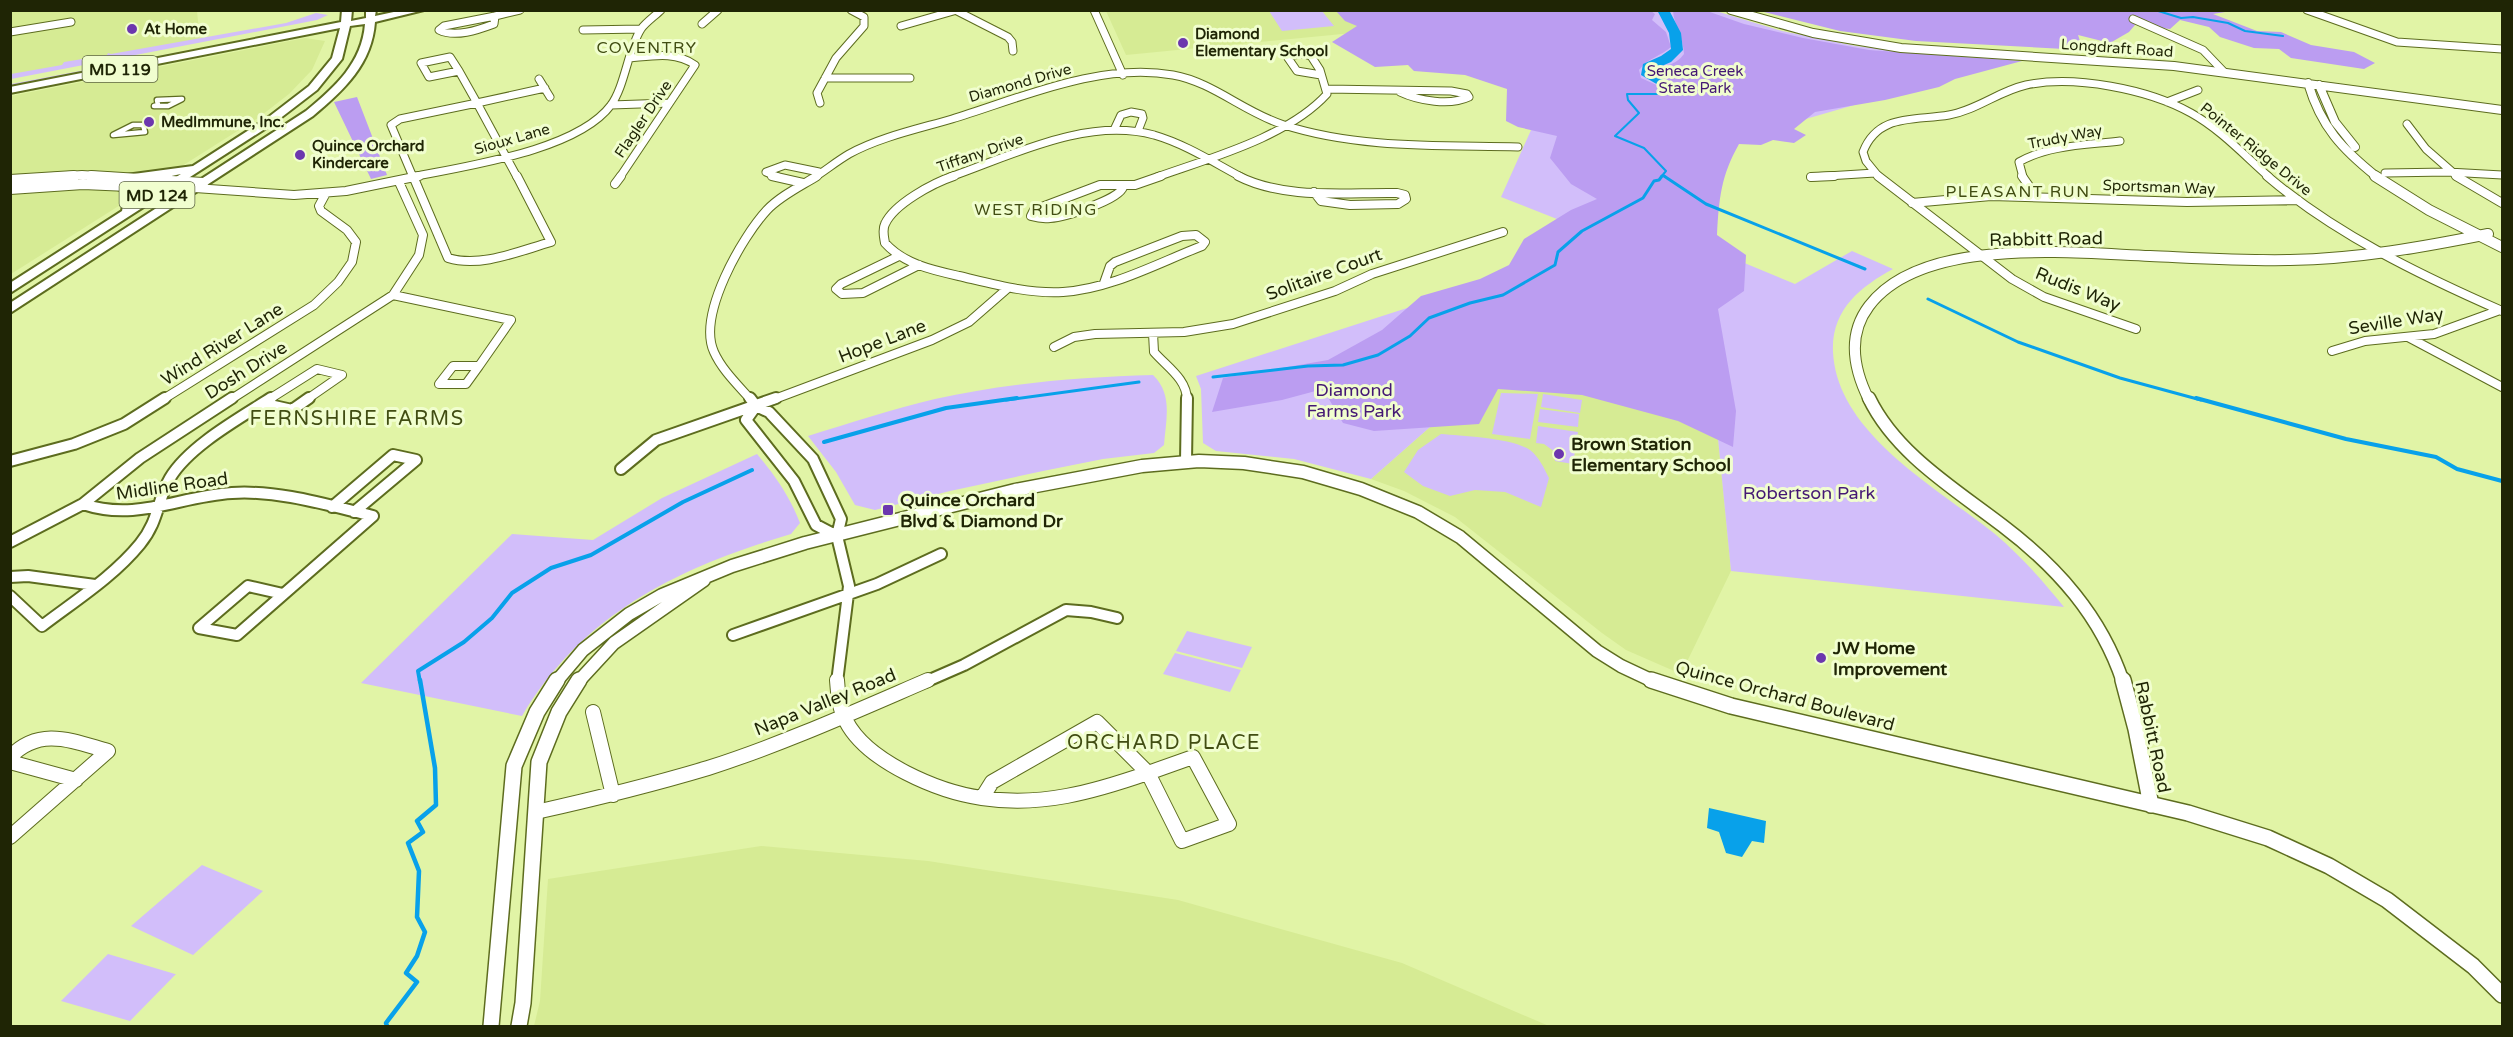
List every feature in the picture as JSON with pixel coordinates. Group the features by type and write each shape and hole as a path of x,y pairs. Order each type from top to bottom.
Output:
{"main road":[{"name":"MD 119","path":"371,15 384,10"},
{"name":"MD 119","path":"10,83 345,16 420,10"},
{"name":"MD 124","path":"10,309 303,117 329,96 351,75 363,56 368,45 371,15"},
{"name":"MD 119","path":"10,90 280,38 345,16"},
{"name":"MD 124","path":"10,289 270,122 302,98 327,73 337,58 345,16"},
{"path":"280,38 329,34 341,41"},
{"path":"124,181 191,167 288,104 302,98"},
{"path":"43,268 74,243 138,201 140,194 124,181"}],"street":[{"path":"495,16 494,24 484,28 446,34 439,30 450,24 520,10"},
{"name":"Sioux Lane","path":"199,186 294,195 326,193 399,182 536,149 577,132 598,118 611,105 641,29 661,10"},
{"path":"702,24 718,10"},
{"path":"820,103 817,93 836,58 864,27 864,17 851,10"},
{"path":"1094,10 1123,75"},
{"name":"Longdraft Road","path":"1731,10 1813,33 1901,48 2140,63 2224,72 2502,110"},
{"path":"2307,10 2397,42 2502,49"},
{"path":"902,26 957,11 1008,37 1012,42 1013,51"},
{"path":"2133,19 2203,50 2224,72"},
{"path":"10,32 71,22"},
{"path":"583,30 641,29"},
{"path":"1123,187 1118,194 1056,218 1038,219 1031,216 1034,210 1100,185 1123,187 1135,185 1256,141 1324,99 1327,89 1321,75 1311,56 1299,54 1288,58 1297,71 1321,75"},
{"path":"459,71 429,77 421,63 450,57 459,71 477,102 551,242 476,261 453,261 448,258 390,125 393,122 477,102 545,88"},
{"name":"Flagler Drive","path":"615,184 695,64 677,57 630,58"},
{"name":"Diamond Drive","path":"844,716 836,670 849,592 845,563 837,536 841,519 813,459 769,412 756,406 723,367 713,351 710,328 712,311 732,265 755,224 777,201 849,154 886,139 1059,86 1123,75 1160,74 1190,79 1254,114 1284,125 1354,140 1518,147"},
{"path":"825,78 910,78"},
{"path":"539,79 550,97"},
{"name":"Pointer Ridge Drive","path":"1875,173 1863,152 1870,136 1877,130 1895,122 1963,112 1979,107 1997,94 2017,86 2058,82 2100,86 2167,102 2208,123 2298,200 2340,229 2383,253 2501,311"},
{"path":"2308,83 2322,121 2350,154 2373,173 2409,197 2483,235 2502,240"},
{"path":"2319,85 2335,122 2346,138 2385,173 2502,247"},
{"path":"1327,89 1400,92 1451,91 1467,94 1469,98 1460,101 1414,99 1400,92"},
{"path":"2167,102 2198,90"},
{"path":"182,99 168,106 154,106 158,105 157,100 182,99"},
{"path":"611,105 669,103"},
{"path":"1114,130 1121,115 1131,112 1142,114 1138,131"},
{"path":"2407,124 2421,146 2448,171 2502,203"},
{"path":"133,125 143,125 145,132 113,133 133,125"},
{"name":"Tiffany Drive","path":"899,256 893,253 885,243 885,224 896,210 930,186 947,178 1074,136 1114,130 1138,131 1164,137 1254,182 1314,192"},
{"name":"Trudy Way","path":"2037,196 2019,168 2019,162 2024,158 2038,153 2120,141"},
{"path":"803,183 773,176 766,172 778,165 784,165 819,172"},
{"path":"2385,173 2448,171 2502,175"},
{"path":"1811,177 1875,173 1979,256"},
{"path":"10,180 70,174 167,188 199,186"},
{"path":"10,189 64,184 179,180 199,186"},
{"name":"Dosh Drive","path":"10,542 83,504 140,459 393,295 419,255 423,235 399,182"},
{"path":"1314,192 1397,193 1405,195 1406,199 1398,204 1338,204 1322,202 1314,192"},
{"name":"Wind River Lane","path":"10,461 74,444 124,424 314,305 346,274 354,257 356,245 352,234 321,211 320,206 326,193"},
{"name":"Sportsman Way","path":"1912,203 1970,196 2037,196 2187,202 2298,200"},
{"name":"Solitaire Court","path":"1054,347 1074,337 1095,334 1184,332 1233,324 1335,291 1372,274 1503,232"},
{"name":"Rabbitt Road","path":"2151,805 2126,684 2113,653 2089,612 2056,572 2029,546 1929,468 1898,440 1866,398 1855,368 1853,340 1859,321 1869,305 1894,284 1928,267 1979,256 2039,252 2292,260 2383,253 2483,235"},
{"path":"919,265 861,295 842,296 836,289 899,256 919,265 1008,288 1065,292 1104,283 1202,246 1204,242 1196,236 1182,236 1115,262 1110,266 1104,283"},
{"name":"Rudis Way","path":"1979,256 2012,279 2044,297 2136,329"},
{"name":"Hope Lane","path":"621,469 656,440 756,406 932,340 969,322 1008,288"},
{"path":"393,295 511,320 479,366"},
{"name":"Seville Way","path":"2332,351 2345,344 2409,338 2453,329 2501,311"},
{"path":"1153,333 1154,352 1180,378 1187,390 1186,461"},
{"path":"2409,338 2474,375 2502,387"},
{"path":"10,596 42,626 140,546 153,528 164,489 174,472 190,455 213,437 317,369 342,375 292,410 265,404"},
{"path":"756,406 746,420 794,481 816,525 837,536"},
{"path":"332,507 393,455 416,460 354,512"},
{"name":"Quince Orchard Boulevard","path":"491,1026 514,766 532,721 555,683 597,638 669,590 713,572 808,542 946,505 1056,481 1186,461 1268,466 1302,472 1396,502 1452,532 1597,651 1614,663 1651,680 1765,715 2205,817 2242,828 2331,867 2374,892 2420,923 2488,980 2502,996"},
{"name":"Midline Road","path":"83,504 111,512 132,511 233,493 260,493 372,516 283,594"},
{"path":"734,635 849,592 877,584 941,554"},
{"name":"Quince Orchard Boulevard","path":"519,1026 523,1003 539,762 546,741 564,702 612,644 680,600 713,572"},
{"path":"10,577 28,576 95,585"},
{"path":"248,586 283,594 237,635 199,628 248,586"},
{"name":"Napa Valley Road","path":"536,812 613,795 710,767 844,716 964,665 1066,610 1091,612 1117,618"},
{"path":"593,712 613,795"},
{"path":"844,716 858,739 896,769 928,785 982,799 1040,800 1067,797 1148,773 1193,757 1229,824 1182,841 1148,773 1097,722 992,782 982,799"},
{"path":"10,758 26,742 48,736 108,751 10,837"},
{"path":"10,762 76,780"}],"shaded area":[{"name":"Diamond Elementary School","path":"1375,10 1363,32 1126,55 1106,11"},
{"path":"11,11 197,11 200,42 11,77"},
{"path":"305,38 325,41 312,70 289,94 258,118 11,274 11,96"},
{"name":"Brown Station Elementary School","path":"1596,281 1705,306 1731,571 1681,674 1626,650 1455,517 1404,491 1371,479"},
{"path":"761,846 928,861 1178,900 1402,963 1549,1026 534,1026 540,1001 548,879"}],"green space":[{"path":"1269,11 1322,11 1334,26 1282,31"},
{"name":"Diamond Farms Park","path":"1336,11 1651,11 1655,14 1652,20 1666,32 1671,47 1639,70 1641,78 1661,87 1683,90 1655,72 1677,61 1684,54 1673,11 1707,11 1744,24 1869,50 2022,61 1955,79 1939,87 1885,100 1815,112 1794,129 1806,135 1794,143 1773,140 1761,145 1739,144 1728,167 1722,188 1717,235 1746,255 1744,291 1718,309 1736,411 1733,447 1678,421 1582,395 1498,389 1479,424 1374,431 1343,423 1323,389 1282,400 1212,412 1223,378 1328,360 1382,330 1421,296 1480,279 1509,265 1524,239 1571,210 1597,199 1571,184 1550,158 1557,136 1518,127 1506,121 1507,89 1465,75 1414,71 1408,65 1375,67 1332,42 1357,26 1345,21"},
{"path":"1375,11 1716,11 1782,31 1856,46 1930,55 2010,60 1692,152 1701,245 1795,284 1852,251 1893,269 1859,292 1842,312 1837,324 1833,352 1839,381 1852,409 1894,457 2005,542 2064,607 1731,571 1705,306 1596,281 1371,479 1294,459 1216,451 1203,443 1201,389 1196,376 1500,278 1562,221 1501,197 1540,110 1558,104"},
{"name":"Seneca Creek State Park","path":"1760,11 2231,11 2213,14 2257,31 2281,32 2311,45 2354,52 2375,63 2364,69 2291,58 2279,49 2254,48 2220,37 2209,27 2180,20 2170,29 2135,25 2129,32 2110,43 2078,35 2083,50 1916,41 1840,31"},
{"path":"316,13 328,15 317,20 11,79 11,74 62,65 64,62 286,23"},
{"path":"334,23 11,89 11,84"},
{"path":"357,97 387,175 371,179 334,102"},
{"path":"1153,375 1163,390 1167,407 1164,445 1154,453 1103,459 1043,471 875,510 855,505 836,472 808,436 903,407 962,393 1044,382"},
{"path":"1501,393 1538,394 1530,439 1492,434"},
{"path":"1543,394 1582,400 1580,413 1541,407"},
{"path":"1540,409 1579,414 1578,427 1538,422"},
{"path":"1538,426 1578,432 1573,464 1555,461 1555,452 1544,444 1536,443"},
{"path":"1441,434 1500,440 1530,450 1539,459 1549,478 1541,507 1505,492 1475,490 1450,496 1423,486 1404,472 1418,450"},
{"path":"757,454 782,487 796,513 800,523 791,534 711,562 638,598 605,621 575,648 547,680 522,716 361,683 512,534 593,540 662,498"},
{"path":"1187,631 1252,647 1242,668 1176,651"},
{"path":"1175,653 1241,670 1230,692 1163,674"},
{"path":"202,865 263,891 193,955 131,926"},
{"path":"108,954 176,974 130,1021 61,1001"}],"water":[{"path":"1709,808 1766,821 1764,843 1752,841 1742,857 1726,853 1719,832 1707,828"}],"waterway":[{"path":"1660,82 1648,75 1648,67 1666,59 1677,50 1675,33 1663,10"},
{"path":"2155,10 2181,18 2193,17 2228,23 2245,31 2283,36"},
{"path":"1660,82 1672,83 1677,88 1671,94 1627,94 1628,100 1639,113 1615,136 1644,148 1666,171 1661,177"},
{"path":"1213,377 1308,366 1343,365 1378,355 1410,336 1429,318 1470,303 1503,295 1555,265 1558,252 1582,231 1643,198 1654,181 1659,180 1662,176"},
{"path":"1664,176 1706,204 1865,269"},
{"path":"1928,299 2018,342 2120,378 2201,400"},
{"path":"1006,400 1139,382"},
{"path":"824,442 946,408 1017,398"},
{"path":"2196,398 2346,439 2436,457 2457,469 2502,481"},
{"path":"420,682 418,671 464,642 492,618 512,593 551,568 591,555 683,502 752,470"},
{"path":"387,1026 386,1023 417,982 406,973 417,956 425,932 417,917 419,871 408,843 423,832 417,821 436,805 435,768 420,680"}],"place":[{"name":"At Home","path":"132,29"},
{"name":"Diamond Elementary School","path":"1183,43"},
{"name":"MedImmune, Inc.","path":"149,122"},
{"name":"Quince Orchard Kindercare","path":"300,155"},
{"name":"Brown Station Elementary School","path":"1559,454"},
{"name":"Quince Orchard Blvd & Diamond Dr","path":"888,510"},
{"name":"JW Home Improvement","path":"1821,658"}],"district":[{"name":"COVENTRY","path":"647,47"},
{"name":"PLEASANT RUN","path":"2018,191"},
{"name":"WEST RIDING","path":"1036,209"},
{"name":"FERNSHIRE FARMS","path":"357,418"},
{"name":"ORCHARD PLACE","path":"1164,742"}],"park label":[{"name":"Robertson Park","path":"1809,493"}]}
